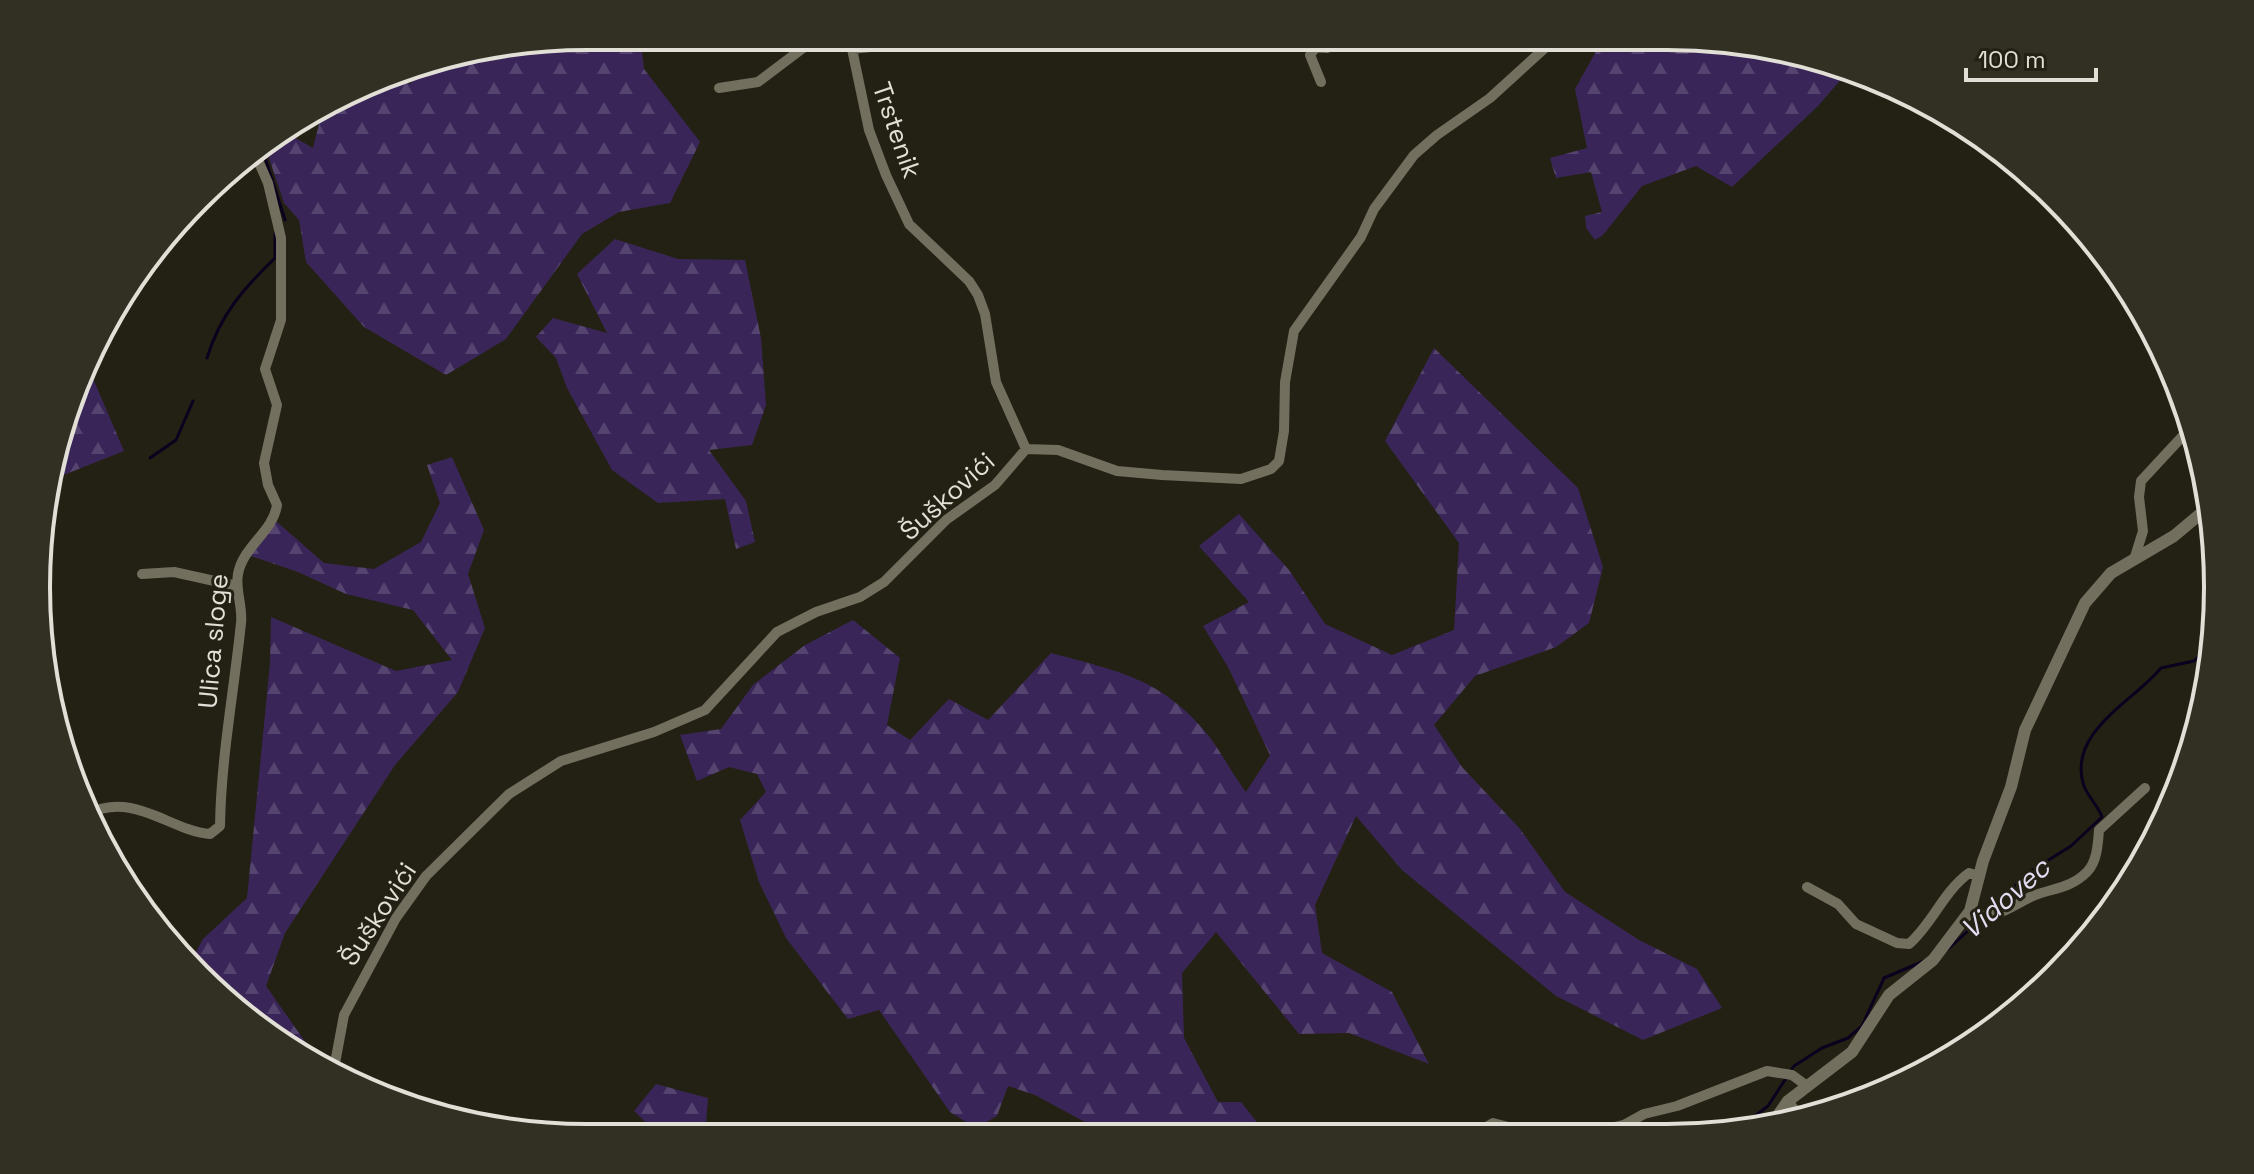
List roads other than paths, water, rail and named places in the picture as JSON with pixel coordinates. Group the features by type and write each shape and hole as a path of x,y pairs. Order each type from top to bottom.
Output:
{"street":[{"path":"719,88 758,82 800,50"},
{"name":"Trstenik","path":"852,50 869,130 909,224 969,281 978,295 985,314 996,382 1026,449"},
{"path":"1314,50 1310,55 1321,82"},
{"name":"Šuškovići","path":"335,1062 344,1015 396,918 426,876 509,794 561,761 654,732 705,710 777,632 796,620 860,597 884,582 946,520 995,485 1026,449 1070,452 1117,471 1241,479 1271,469 1279,461 1284,431 1285,382 1294,331 1361,237 1374,209 1414,155 1490,98 1543,50"},
{"name":"Ulica sloge","path":"99,810 141,809 199,833 210,834 220,826 229,709 242,619 237,586 242,560 270,523 277,505 264,472 277,405 265,369 281,320 281,238 268,183 259,162"},
{"path":"2134,560 2143,531 2139,497 2141,481 2183,436"},
{"path":"1780,1112 1788,1101 1852,1052 1889,995 1936,956 1970,911 1979,876 2011,787 2025,730 2072,627 2103,580 2174,536 2199,515"},
{"path":"142,574 174,572 237,586"},
{"path":"1970,911 1976,915 1993,915 2036,895 2061,890 2089,871 2097,851 2099,830 2132,804 2145,788"},
{"path":"1807,887 1838,904 1856,924 1897,943 1909,944 1930,923 1953,886 1969,873 1979,876"},
{"path":"1626,1124 1654,1110 1677,1106 1753,1075 1789,1074 1807,1086"},
{"path":"1788,1101 1794,1109"}],"waterway":[{"path":"265,158 285,220"},
{"path":"207,358 234,304 275,258 275,233"},
{"path":"150,458 176,440 193,401"},
{"name":"Vidovec","path":"1989,910 2031,871 2071,846 2102,817 2083,783 2081,764 2094,732 2161,668 2194,661 2199,656"},
{"name":"Vidovec","path":"1948,949 1981,919"},
{"name":"Vidovec","path":"1754,1117 1768,1106 1794,1066 1822,1048 1848,1038 1862,1026 1884,978 1924,961"}]}
